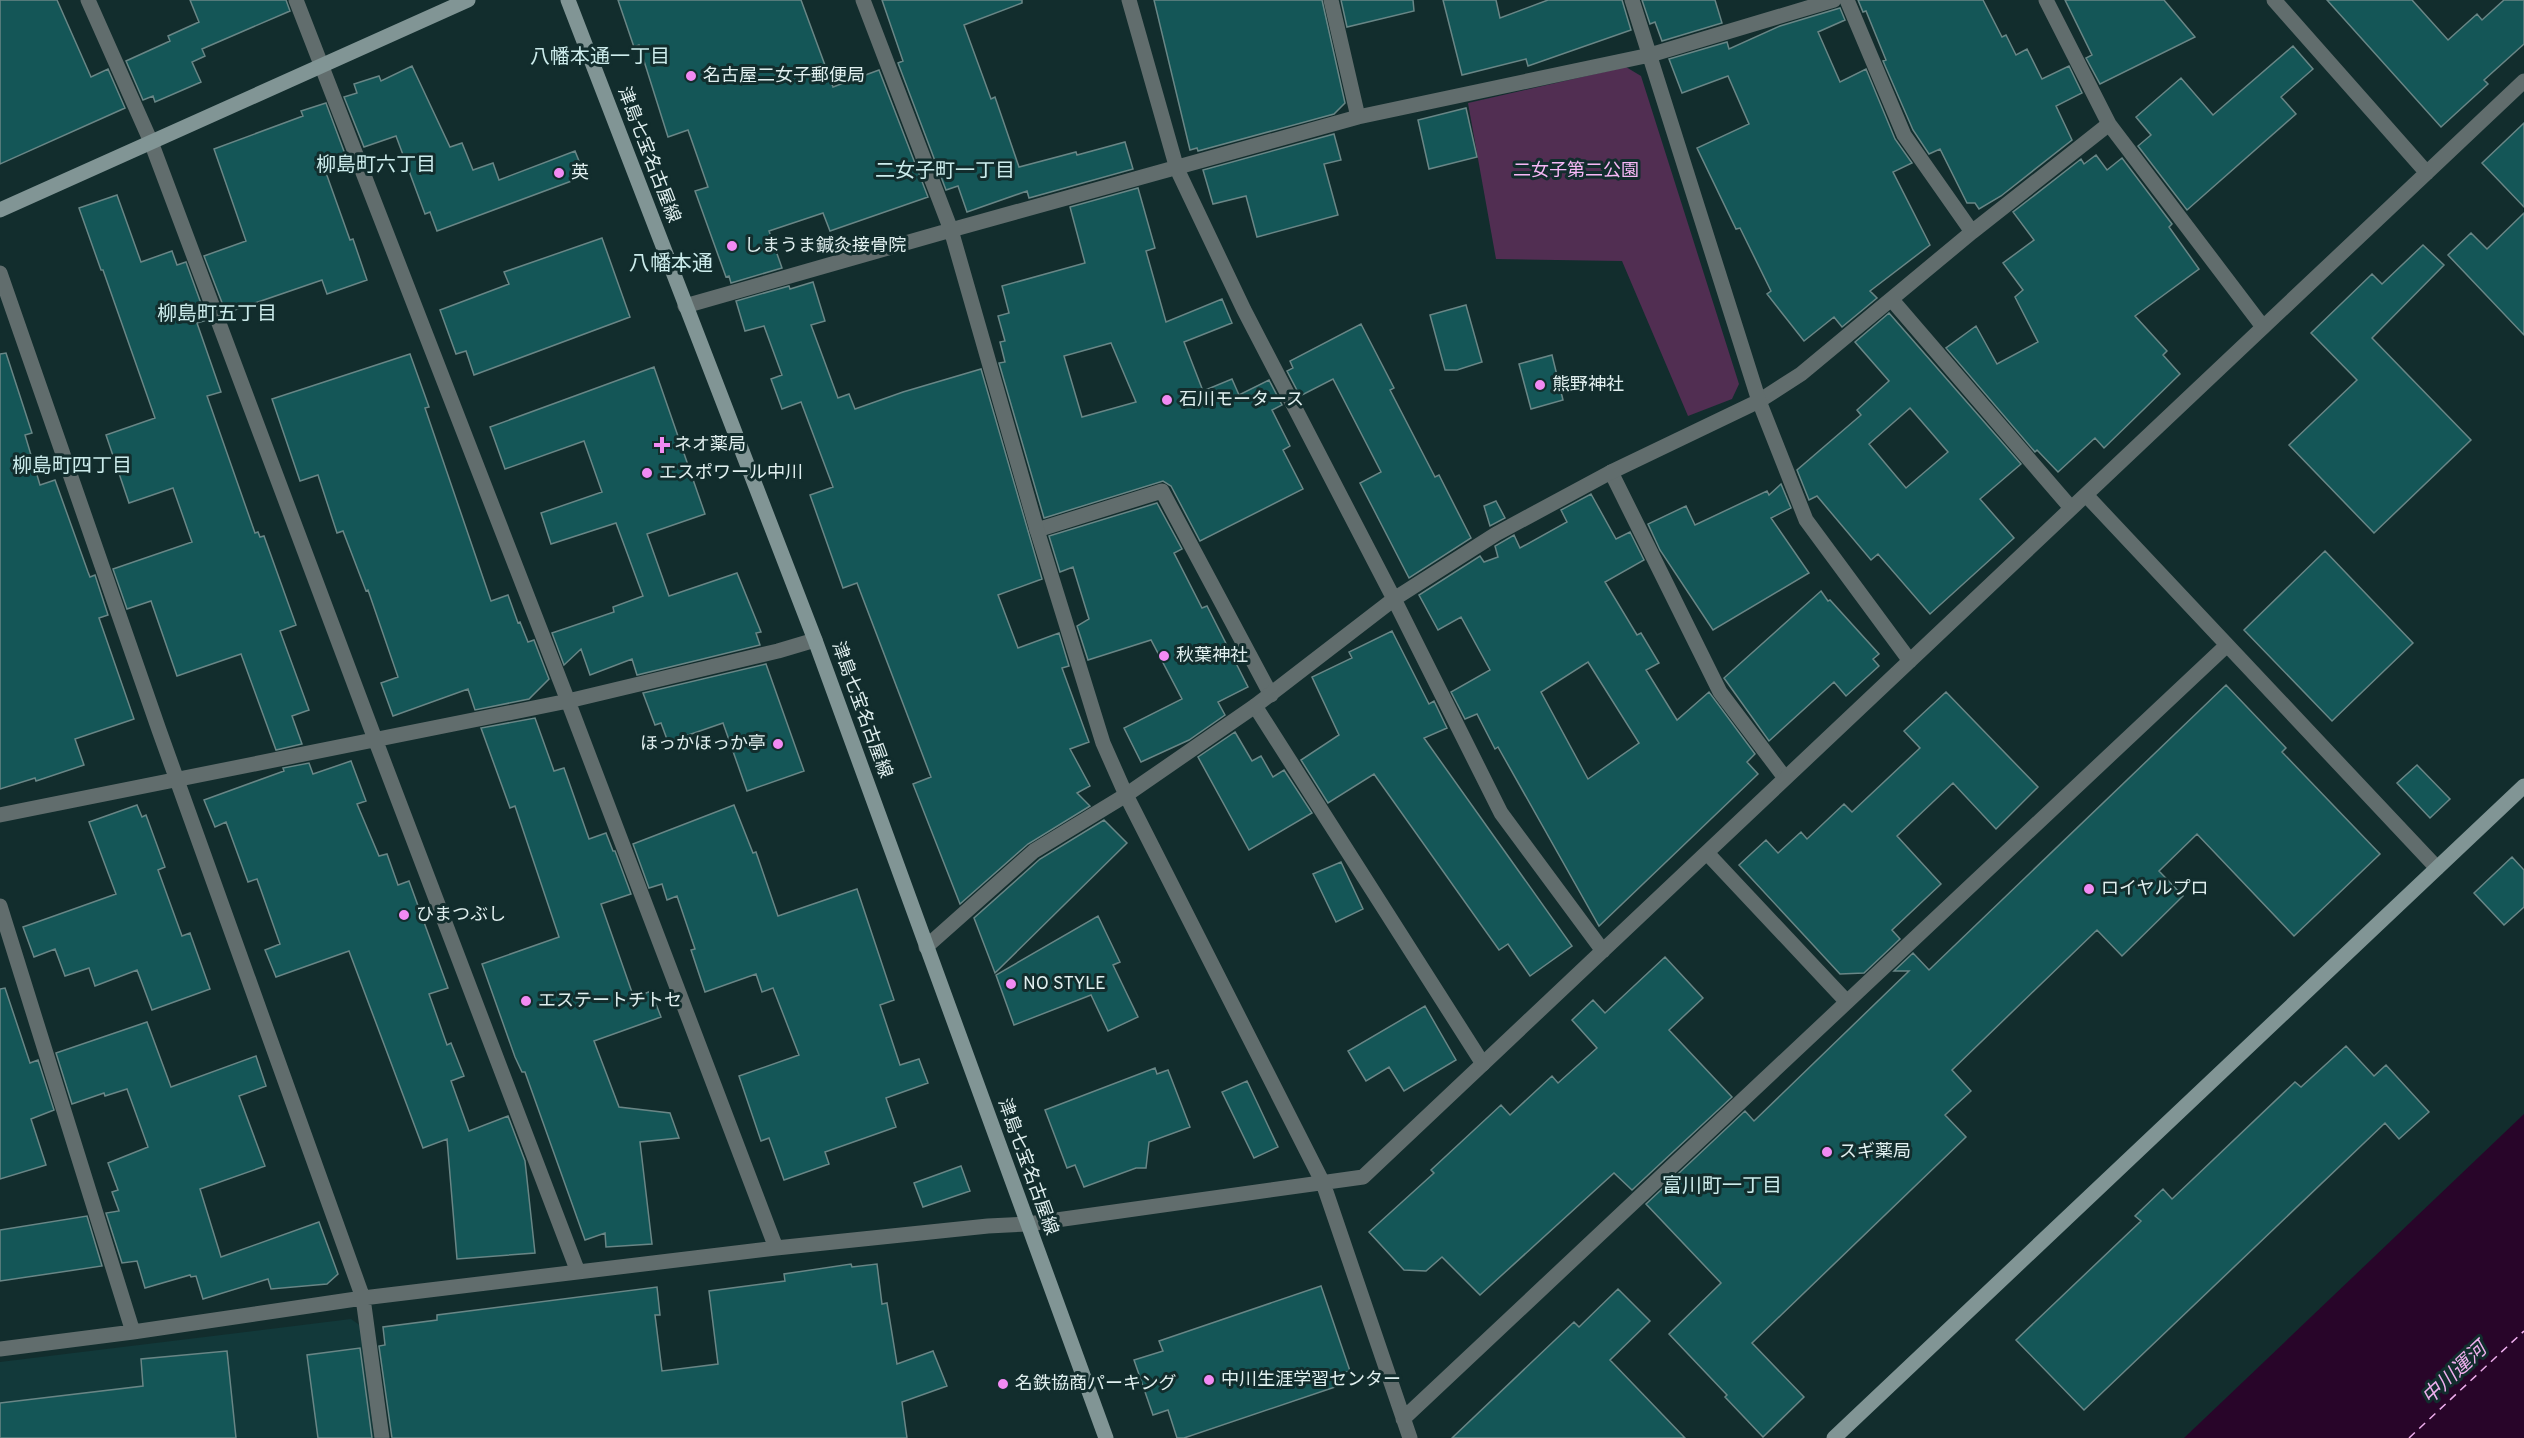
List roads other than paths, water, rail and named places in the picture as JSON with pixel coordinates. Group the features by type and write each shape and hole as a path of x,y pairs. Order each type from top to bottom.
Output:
{"main road":[{"path":"0,210 468,0"},
{"name":"津島七宝名古屋線","path":"568,0 814,640 1106,1438"},
{"path":"1834,1438 2524,786"}],"street":[{"path":"88,0 151,142 375,739 579,1272"},
{"path":"296,0 568,701 776,1248"},
{"path":"863,0 951,230 1037,530 1103,743 1126,795 1323,1183 1410,1438"},
{"path":"1129,0 1177,169 1244,310 1394,599 1501,813 1603,951"},
{"path":"1330,0 1358,117"},
{"path":"1632,0 1759,401 1806,520 1910,661"},
{"path":"685,306 1358,117 1650,55 1834,0"},
{"path":"1847,0 1904,135 1972,232"},
{"path":"2046,0 2109,124 2263,327"},
{"path":"2274,0 2427,173"},
{"path":"0,1349 363,1298 776,1248 988,1226 1028,1224 1363,1177 2524,81"},
{"path":"926,947 1034,851 1126,795 1271,695 1394,599 1496,534 1611,472 1759,401 1801,374 1972,232 2109,124"},
{"path":"0,273 176,780 363,1298 381,1438"},
{"path":"1892,300 2071,508"},
{"path":"1611,472 1720,693 1785,778"},
{"path":"1037,530 1162,491 1271,695"},
{"path":"2086,495 2437,868"},
{"path":"0,815 568,701 767,654 814,640"},
{"path":"1403,1419 2227,645"},
{"path":"1255,706 1483,1064"},
{"path":"1707,852 1847,1002"},
{"path":"0,906 133,1332"}],"water":[{"name":"中川運河","path":"2524,1114 2524,1438 2184,1438"}],"place":[{"name":"名古屋二女子郵便局","path":"691,76"},
{"name":"英","path":"559,173"},
{"name":"しまうま鍼灸接骨院","path":"732,246"},
{"name":"熊野神社","path":"1540,385"},
{"name":"石川モータース","path":"1167,400"},
{"name":"ネオ薬局","path":"662,445"},
{"name":"エスポワール中川","path":"647,473"},
{"name":"秋葉神社","path":"1164,656"},
{"name":"ほっかほっか亭","path":"778,744"},
{"name":"ロイヤルプロ","path":"2089,889"},
{"name":"ひまつぶし","path":"404,915"},
{"name":"NO STYLE","path":"1011,984"},
{"name":"エステートチトセ","path":"526,1001"},
{"name":"スギ薬局","path":"1827,1152"},
{"name":"中川生涯学習センター","path":"1209,1380"},
{"name":"名鉄協商パーキング","path":"1003,1384"}],"district":[{"name":"八幡本通一丁目","path":"600,58"},
{"name":"柳島町六丁目","path":"376,166"},
{"name":"二女子町一丁目","path":"945,172"},
{"name":"八幡本通","path":"671,264"},
{"name":"柳島町五丁目","path":"217,315"},
{"name":"柳島町四丁目","path":"72,467"},
{"name":"富川町一丁目","path":"1722,1187"}],"park label":[{"name":"二女子第二公園","path":"1576,171"}]}
